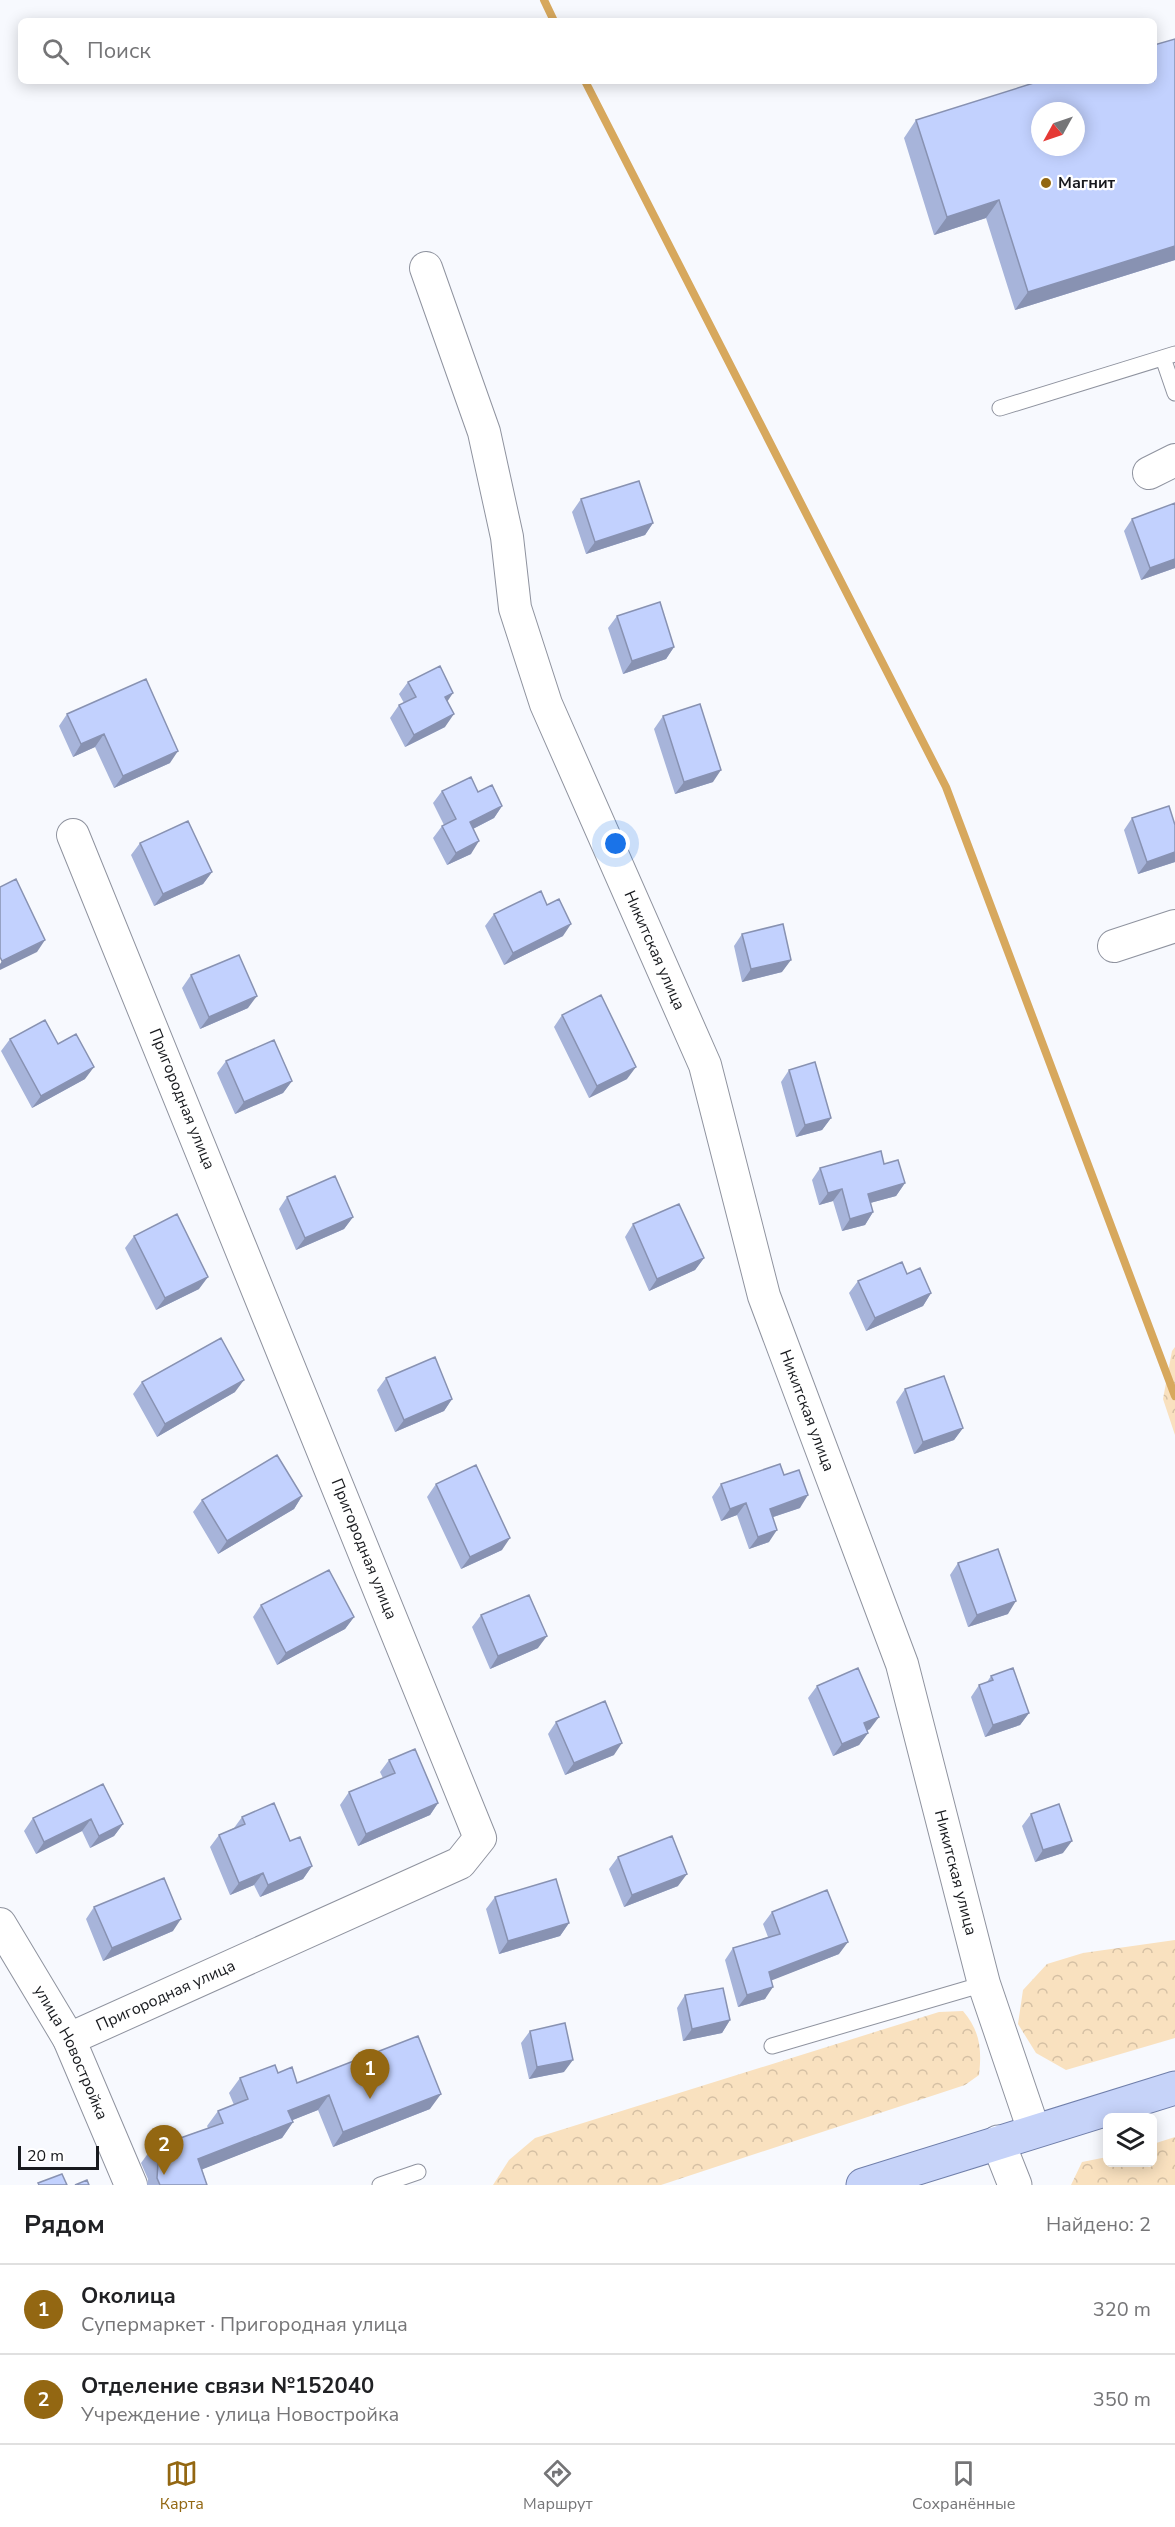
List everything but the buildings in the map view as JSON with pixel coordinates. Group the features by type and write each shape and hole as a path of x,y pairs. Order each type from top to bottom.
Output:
{"main road":[{"path":"863,2185 1175,2088"}],"street":[{"name":"Никитская улица","path":"426,268 484,432 507,537 515,608 546,704 705,1065 764,1296 902,1664 984,1984 1034,2131"},
{"name":"Пригородная улица","path":"69,2039 460,1863 480,1838 73,835"},
{"path":"1114,946 1175,926"},
{"name":"улица Новостройка","path":"0,1924 69,2039 131,2185"},
{"path":"999,2142 1015,2185"}],"lane":[{"path":"1000,408 1169,356 1175,393"},
{"path":"772,2046 984,1984"},
{"path":"380,2185 418,2172"}],"green space":[{"path":"1175,1347 1175,1435 1163,1399 1172,1351"},
{"path":"1175,1940 1175,2038 1066,2070 1036,2053 1018,2024 1023,1990 1047,1964 1083,1953"},
{"path":"963,2011 976,2033 980,2057 979,2075 965,2085 661,2185 493,2185 509,2160 535,2138 939,2012"},
{"path":"1175,2137 1175,2185 1071,2185 1082,2162 1103,2158 1103,2167 1157,2167 1157,2143"}],"waterway":[{"path":"544,0 553,18"},
{"path":"587,84 946,787 1175,1396"}],"place":[{"name":"Магнит","path":"1046,183"},
{"name":"Околица","path":"370,2099"},
{"name":"Отделение связи №152040","path":"164,2175"}]}
